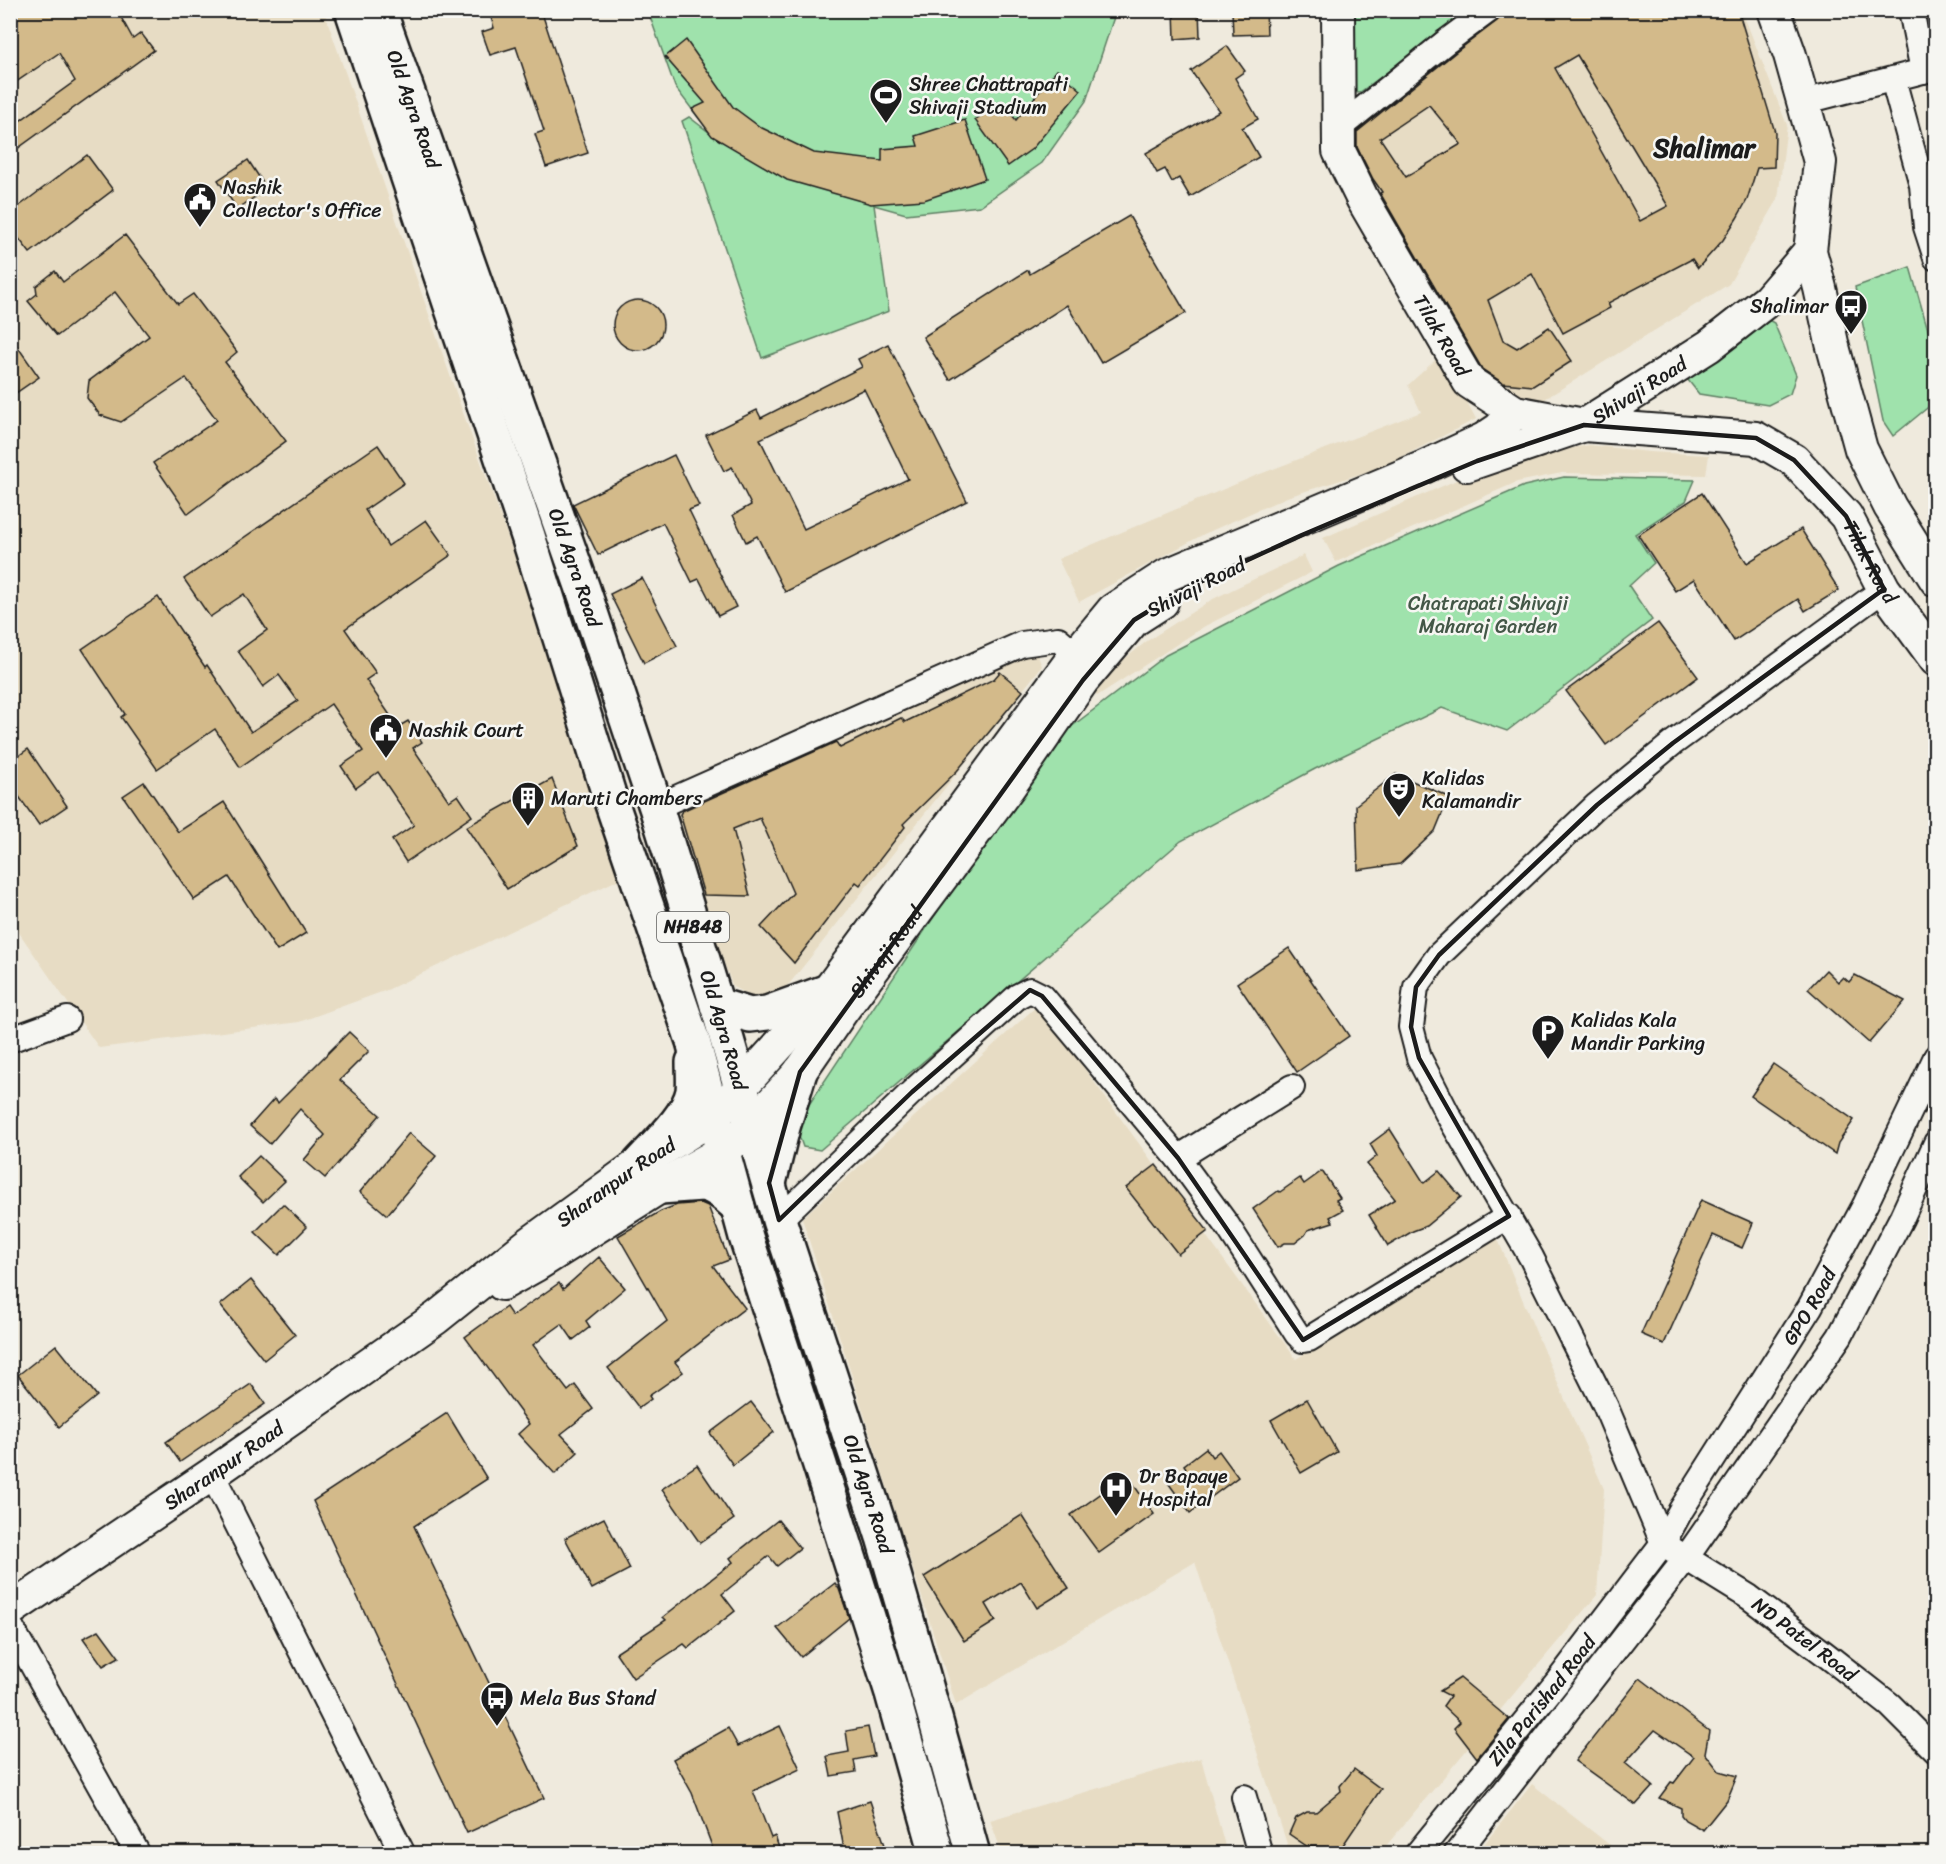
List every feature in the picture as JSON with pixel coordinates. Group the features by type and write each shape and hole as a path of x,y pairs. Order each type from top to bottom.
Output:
{"highway":[{"name":"Old Agra Road","path":"352,10 528,536 611,801 693,1041 749,1248 824,1476 892,1694 937,1854"},
{"name":"Old Agra Road","path":"379,10 583,589 656,807 717,1005 779,1220 883,1537 973,1854"},
{"path":"717,1005 750,1015 758,1014 780,1009 828,991"},
{"path":"693,1041 693,1090 690,1101 649,1176 715,1187 738,1207"},
{"path":"769,1184 800,1072"}],"main road":[{"name":"Tilak Road","path":"1338,10 1338,152 1469,382 1515,412 1584,425 1756,438 1794,460 1846,516 1884,589 1935,660"},
{"path":"1774,10 1790,56 1820,162 1810,252 1832,343 1862,449 1890,507 1935,580"},
{"name":"Shivaji Road","path":"723,1151 752,1124 800,1072 842,1011 1009,787 1083,680 1085,661 1134,620 1183,590 1302,535 1477,460 1584,425 1709,346 1768,300 1810,252"},
{"name":"Shivaji Road","path":"714,1117 828,991 1085,661 1113,610 1167,575 1424,467 1484,439 1515,412"},
{"name":"Sharanpur Road","path":"649,1176 714,1117"},
{"name":"Sharanpur Road","path":"10,1610 212,1474 436,1318 526,1246 649,1176 723,1151"}],"street":[{"path":"1339,128 1489,10"},
{"path":"1803,102 1929,69 1911,10"},
{"path":"1893,79 1922,185 1926,227 1935,258"},
{"path":"1663,1543 1605,1405 1531,1257 1447,1113 1419,1058 1411,1027 1416,987 1439,955 1597,805 1673,743 1884,589"},
{"path":"656,807 1022,644 1058,639 1085,661"},
{"path":"779,1220 912,1092 1018,996 1030,990 1042,996 1178,1158 1227,1226 1303,1340 1309,1339 1509,1216"},
{"path":"10,1038 67,1019"},
{"name":"GPO Road","path":"1663,1543 1681,1510 1810,1307 1865,1205 1935,1057"},
{"path":"1178,1158 1292,1087"},
{"name":"GPO Road","path":"1686,1558 1839,1336 1902,1216 1935,1143"},
{"path":"1865,1205 1902,1216"},
{"path":"212,1474 403,1854"},
{"name":"ND Patel Road","path":"1663,1543 1749,1598 1825,1654 1890,1705 1935,1750"},
{"name":"Zila Parishad Road","path":"1417,1854 1558,1681 1663,1543"},
{"name":"Zila Parishad Road","path":"1456,1854 1686,1558"},
{"path":"10,1625 138,1854"},
{"path":"1244,1797 1260,1854"}],"highlighted area":[{"path":"1584,425 1756,438 1794,460 1846,516 1884,589 1673,743 1597,805 1439,955 1416,987 1411,1027 1419,1058 1509,1216 1303,1340 1178,1158 1042,996 1030,990 912,1092 779,1220 769,1183 800,1072 1083,680 1134,620 1183,590 1302,535 1477,461"}],"shaded area":[{"path":"1524,10 1742,11 1787,125 1778,199 1729,284 1540,402 1490,387 1343,137"},
{"path":"10,11 324,11 462,410 630,874 387,990 299,1022 99,1048 11,921"},
{"path":"1442,354 1476,419 1382,467 1287,497 1204,534 1079,602 1058,559 1255,476 1421,412 1408,385"},
{"path":"1590,445 1649,452 1709,455 1706,475 1562,473 1517,482 1336,562 1323,538 1505,459"},
{"path":"1304,555 1312,572 1205,626 1097,696 1090,687 1147,641 1211,600"},
{"path":"1033,645 1042,666 790,983 764,1003 733,987 669,814"},
{"path":"1038,1005 1296,1359 1497,1237 1604,1489 1597,1595 1380,1853 1290,1853 1195,1562 956,1705 802,1218"},
{"path":"1201,1758 1227,1853 1002,1853 990,1820"},
{"path":"1532,1784 1620,1853 1477,1853"}],"green space":[{"name":"Shree Chattrapati Shivaji Stadium","path":"648,11 1116,11 1086,101 1042,163 980,206 906,214 874,205 889,311 762,358 682,121 689,117 710,133 675,87"},
{"path":"1346,11 1470,11 1359,93 1342,91"},
{"path":"1910,267 1935,354 1935,398 1932,404 1893,436 1883,421 1855,287"},
{"path":"1765,318 1774,323 1796,375 1790,394 1768,405 1699,394 1688,380 1689,369"},
{"name":"Chatrapati Shivaji Maharaj Garden","path":"1564,477 1695,480 1686,501 1635,534 1654,563 1629,586 1652,620 1507,731 1442,708 1315,769 1181,841 820,1150 803,1147 798,1133 802,1115 953,888 1071,727 1166,655 1339,566 1524,486"}],"building":[{"path":"10,10 117,10 133,39 141,33 154,50 10,154 10,128 75,81 59,53 10,86"},
{"path":"489,10 541,10 588,153 546,167 535,134 544,131 516,47 490,55 482,32 494,28"},
{"path":"1174,10 1199,10 1200,37 1175,39"},
{"path":"1232,10 1266,10 1267,34 1233,35"},
{"path":"1507,10 1738,10 1775,132 1774,167 1757,168 1747,200 1737,218 1723,240 1698,268 1692,259 1608,303 1610,308 1563,333 1532,274 1488,300 1503,340 1517,348 1549,327 1572,361 1533,386 1503,383 1482,369 1380,193 1382,192 1357,147 1357,132 1497,21","holes":["1577,55 1668,206 1640,221 1555,68","1429,105 1461,144 1406,177 1380,138"]},
{"path":"686,40 733,107 760,127 814,153 882,161 882,149 918,146 915,136 965,120 985,179 924,200 871,204 787,180 712,136 692,109 705,103 665,57"},
{"path":"1227,46 1245,71 1235,78 1258,119 1242,128 1259,157 1190,197 1179,178 1172,182 1165,169 1157,173 1146,153 1219,111 1191,71"},
{"path":"1057,70 1081,90 1032,149 1008,166 975,120 1001,101 1016,120"},
{"path":"87,155 113,190 30,253 10,227 10,213"},
{"path":"248,160 267,189 237,209 218,180"},
{"path":"1129,216 1186,313 1101,363 1067,305 950,380 923,337 1028,270 1030,274"},
{"path":"125,235 178,304 193,294 237,352 225,362 286,441 188,514 153,463 217,420 186,378 121,422 100,415 87,398 89,381 149,336 115,292 57,336 28,301 37,294 36,286 55,271 63,282"},
{"path":"638,300 652,304 659,311 663,325 659,339 652,346 638,350 624,346 617,339 613,325 617,311 624,304"},
{"path":"10,336 39,377 10,397"},
{"path":"888,344 967,501 785,592 757,536 746,542 733,515 751,505 732,467 724,471 706,435 757,410 761,418 862,367 858,359","holes":["864,389 908,479 804,529 760,439"]},
{"path":"378,445 404,483 365,510 388,546 426,520 451,555 345,629 376,673 366,680 398,727 408,721 422,742 413,748 449,801 458,795 472,816 406,862 392,840 414,825 378,772 356,788 341,766 363,751 331,704 240,767 215,729 157,769 121,717 125,714 82,649 158,597 251,732 298,701 279,675 263,687 238,651 267,630 244,594 210,617 184,579"},
{"path":"674,455 699,506 689,510 736,607 718,616 699,579 692,582 663,523 598,555 573,504"},
{"path":"1702,493 1747,563 1801,529 1839,590 1805,611 1798,599 1734,641 1694,579 1675,591 1638,535"},
{"path":"642,578 677,646 644,663 610,594"},
{"path":"1658,623 1698,677 1606,745 1566,691"},
{"path":"1000,672 1023,691 957,771 903,824 905,827 860,885 856,882 794,963 761,927 793,893 760,818 733,829 750,896 704,895 680,814 682,811 836,742 840,748 901,718 905,722 994,679"},
{"path":"28,749 67,806 39,825 10,784 10,762"},
{"name":"Kalidas Kalamandir","path":"1396,774 1449,797 1435,831 1400,864 1358,870 1356,805"},
{"name":"Maruti Chambers","path":"552,779 578,846 507,889 466,827"},
{"path":"144,782 178,832 224,802 306,933 277,951 229,877 194,900 123,796"},
{"path":"1289,948 1349,1036 1297,1072 1237,983"},
{"path":"1826,970 1838,982 1843,977 1849,982 1855,975 1905,1001 1869,1043 1808,989"},
{"path":"349,1032 369,1051 340,1080 380,1115 325,1178 304,1160 325,1135 300,1109 270,1144 250,1126 274,1099 278,1103"},
{"path":"1773,1064 1854,1120 1838,1143 1835,1154 1751,1096"},
{"path":"1390,1129 1424,1183 1439,1171 1461,1197 1426,1226 1388,1246 1369,1215 1395,1199 1367,1164 1377,1156 1370,1144"},
{"path":"409,1133 436,1156 387,1215 360,1192"},
{"path":"259,1156 285,1181 263,1202 238,1177"},
{"path":"1156,1165 1208,1231 1178,1254 1126,1188"},
{"path":"1322,1171 1340,1198 1336,1200 1343,1210 1330,1217 1333,1222 1308,1230 1295,1243 1285,1243 1278,1247 1253,1209 1300,1178 1304,1184"},
{"path":"1701,1200 1753,1223 1742,1248 1713,1235 1664,1344 1641,1334"},
{"path":"701,1203 708,1206 729,1260 713,1266 745,1308 675,1362 683,1372 649,1396 651,1399 639,1408 608,1368 667,1321 618,1236 661,1211 677,1205"},
{"path":"283,1204 307,1227 279,1255 255,1232"},
{"path":"599,1257 625,1288 586,1321 590,1327 573,1340 562,1324 533,1345 568,1391 575,1385 593,1409 561,1434 578,1452 555,1474 518,1434 529,1424 465,1337 506,1307 512,1316 559,1283 563,1289"},
{"path":"251,1280 295,1335 264,1360 220,1305"},
{"path":"56,1345 97,1396 59,1427 18,1375"},
{"path":"251,1384 265,1404 180,1462 166,1442"},
{"path":"1307,1399 1337,1452 1301,1473 1271,1420"},
{"path":"751,1402 774,1432 733,1465 710,1433"},
{"path":"447,1413 487,1479 414,1526 544,1798 467,1833 313,1501"},
{"path":"1206,1448 1212,1457 1219,1451 1238,1477 1190,1513 1169,1484 1179,1479 1178,1474 1186,1468 1184,1465"},
{"path":"697,1465 734,1519 700,1543 662,1489"},
{"path":"1127,1475 1154,1514 1099,1553 1071,1515"},
{"path":"1022,1515 1069,1588 1037,1608 1021,1582 986,1604 996,1621 964,1641 924,1577"},
{"path":"604,1518 630,1569 592,1589 565,1538"},
{"path":"778,1520 800,1548 777,1566 769,1556 722,1594 735,1611 688,1648 684,1644 633,1678 616,1653 666,1620 663,1617 733,1562 730,1558"},
{"path":"835,1583 849,1618 801,1657 777,1628"},
{"path":"99,1630 119,1657 103,1666 83,1638"},
{"path":"1460,1678 1509,1719 1477,1758 1454,1728 1460,1722 1443,1706 1450,1696 1440,1691"},
{"path":"1640,1678 1709,1731 1705,1753 1719,1771 1737,1776 1727,1800 1703,1830 1685,1820 1681,1815 1681,1808 1659,1798 1694,1757 1655,1730 1625,1763 1653,1786 1636,1805 1575,1761"},
{"path":"780,1726 800,1769 753,1791 771,1838 775,1836 781,1854 715,1854 692,1793 673,1759 728,1728 738,1746"},
{"path":"868,1727 874,1756 854,1760 856,1772 831,1776 827,1756 849,1752 846,1731"},
{"path":"1354,1769 1381,1789 1337,1854 1321,1854 1325,1847 1308,1847 1289,1834 1296,1818 1307,1812 1316,1812 1341,1791 1340,1786"},
{"path":"870,1801 888,1854 845,1854 837,1812"}],"place":[{"name":"Shree Chattrapati Shivaji Stadium","path":"886,124"},
{"name":"Nashik Collector's Office","path":"200,228"},
{"name":"Shalimar","path":"1851,335"},
{"name":"Nashik Court","path":"386,759"},
{"name":"Kalidas Kalamandir","path":"1399,818"},
{"name":"Maruti Chambers","path":"528,827"},
{"name":"Kalidas Kala Mandir Parking","path":"1548,1060"},
{"name":"Dr Bapaye Hospital","path":"1116,1517"},
{"name":"Mela Bus Stand","path":"497,1727"}],"district":[{"name":"Shalimar","path":"1704,148"}]}
